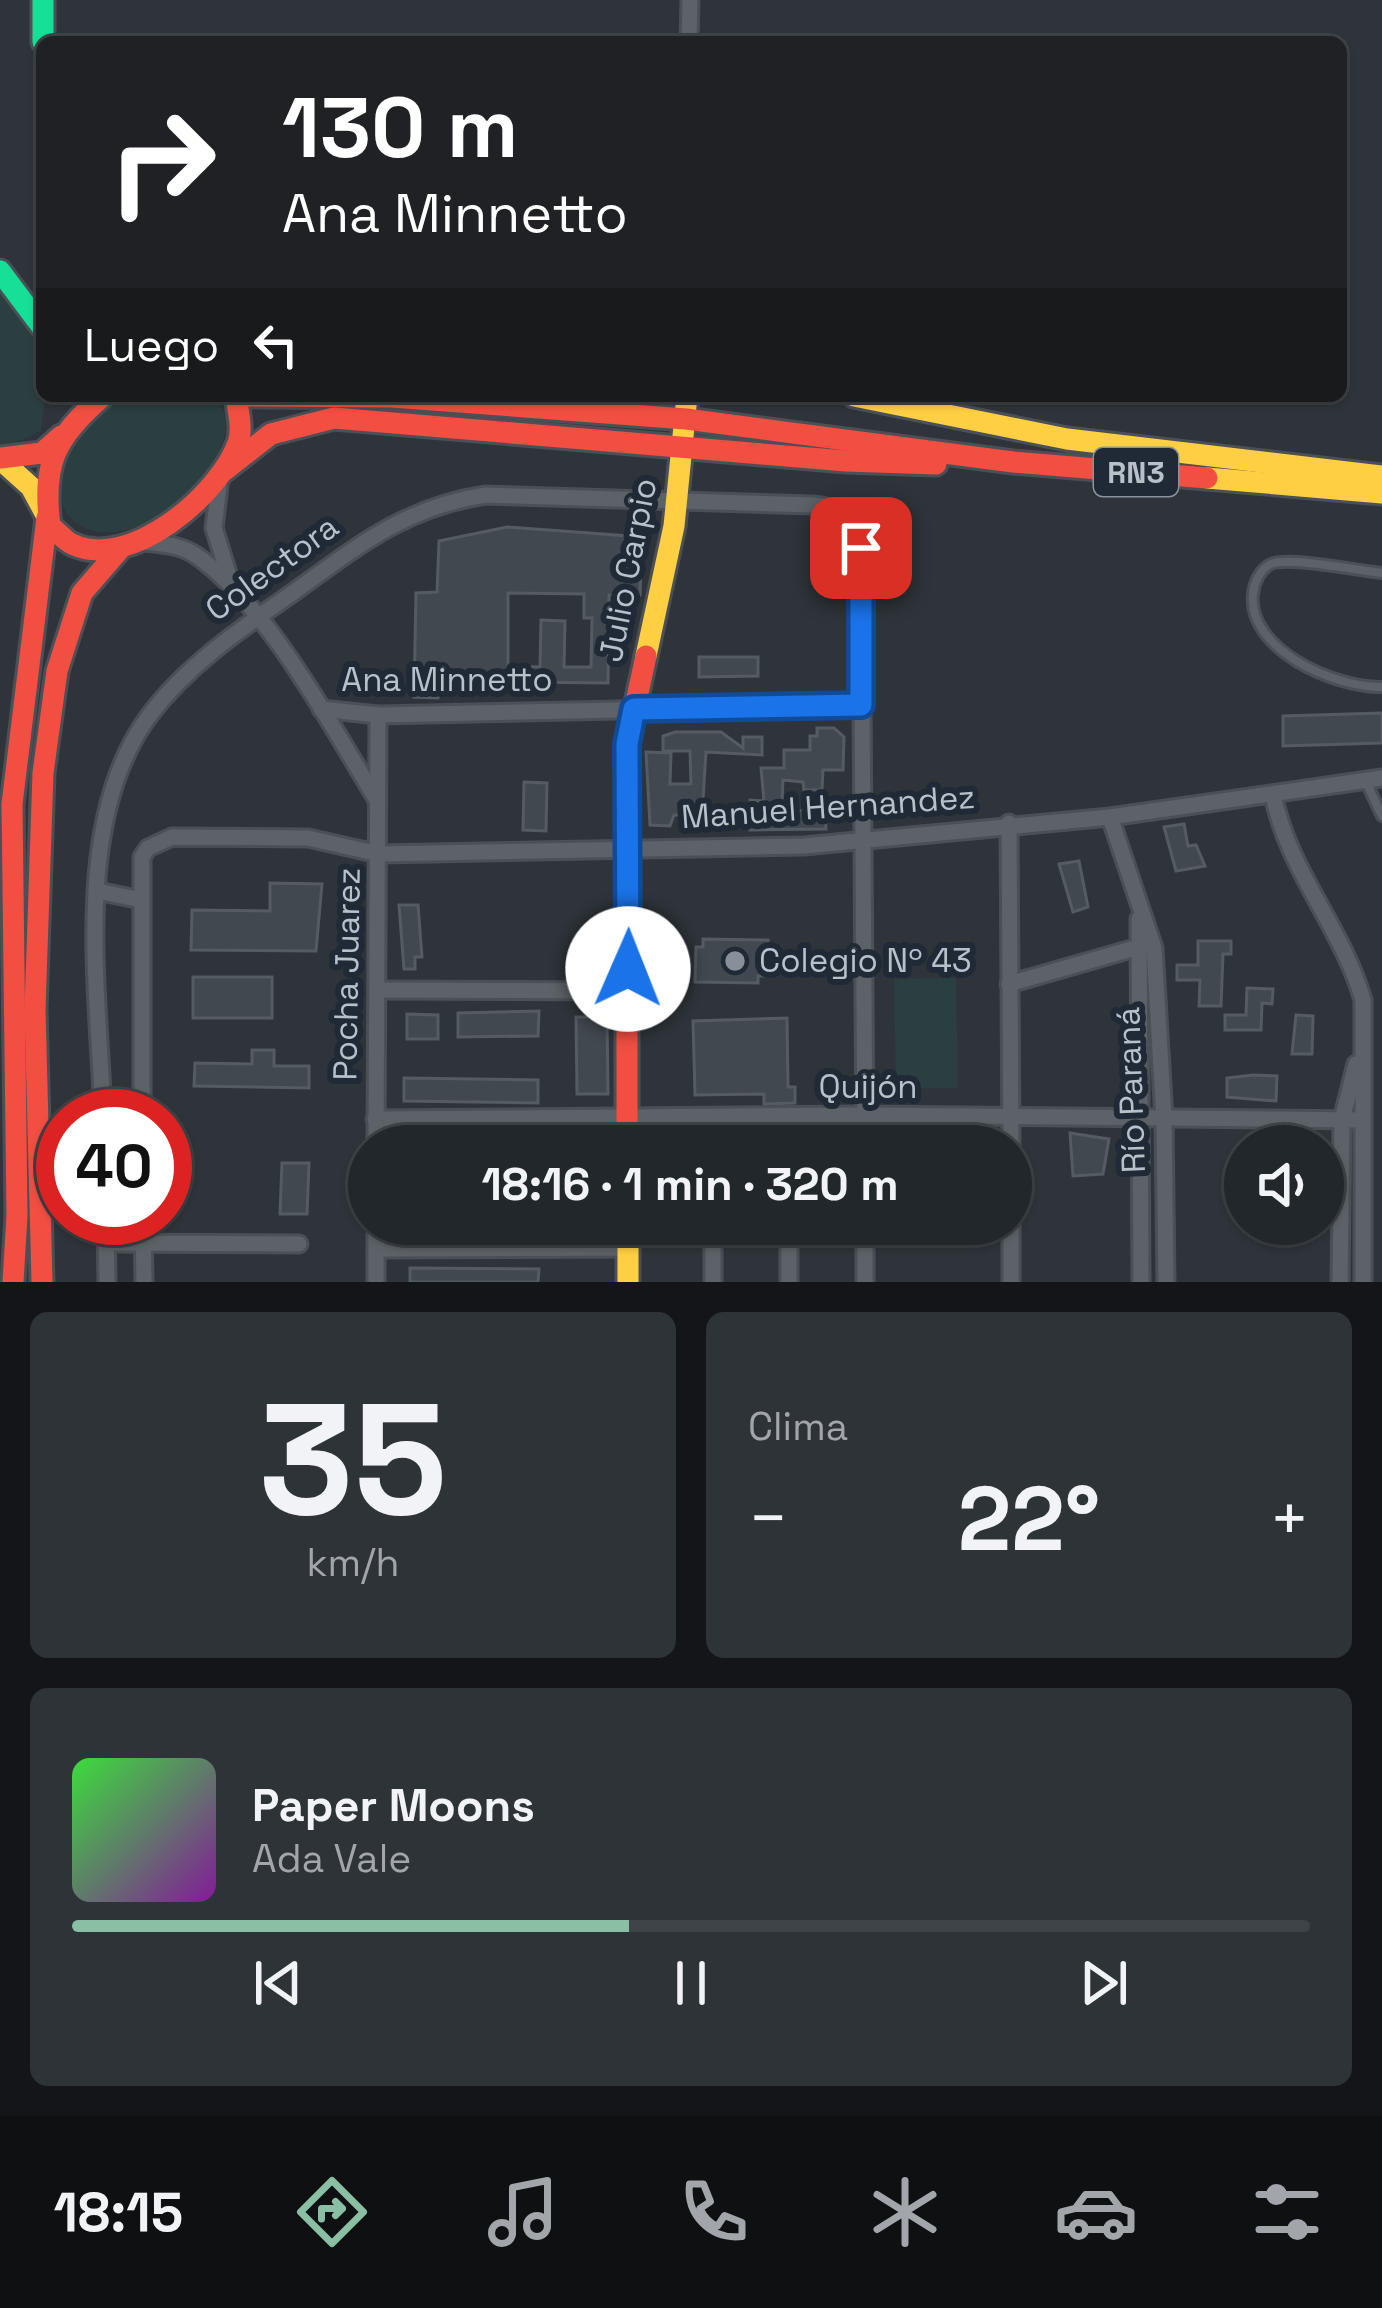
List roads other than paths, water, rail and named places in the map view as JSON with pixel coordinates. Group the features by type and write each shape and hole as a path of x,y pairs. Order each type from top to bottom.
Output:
{"main road":[{"path":"43,0 43,36"},
{"path":"0,271 36,319"},
{"path":"0,286 36,331"},
{"path":"13,1282 17,1216 12,804 16,737 38,610 47,471 70,402"},
{"path":"0,459 42,453 97,402"},
{"path":"223,473 242,427 237,402"},
{"name":"RN3","path":"457,402 684,426 790,431 1013,462 1382,494"},
{"path":"884,402 1066,439 1382,476"},
{"name":"RN3","path":"131,546 186,514 223,473 271,434 323,418 412,421 565,436 684,426 865,463 980,466 1013,462"},
{"name":"Julio Carpio","path":"627,1125 627,744 676,503 684,426"},
{"path":"0,459 31,487 62,536 81,546 131,546"},
{"path":"42,1282 34,944 41,787 74,605 90,576 131,546"},
{"path":"628,1248 628,1282"}],"street":[{"path":"689,36 690,0"},
{"path":"223,473 214,528 218,554 238,596"},
{"name":"Colectora","path":"102,1089 99,859 114,783 147,718 203,659 388,525 437,504 486,495 829,506 856,523 861,548 861,705"},
{"path":"131,546 170,544 195,554 238,596 321,709 379,804"},
{"path":"861,705 865,1125"},
{"name":"Ana Minnetto","path":"321,709 378,715 861,705"},
{"name":"Pocha Juarez","path":"376,1125 378,715"},
{"name":"Manuel Hernandez","path":"140,900 142,857 148,848 172,837 308,838 379,854 862,841 1009,823 1111,817 1374,780"},
{"path":"1273,794 1287,845 1356,974 1364,1000 1364,1282"},
{"name":"Río Paraná","path":"1111,817 1138,898 1146,945 1164,1119 1166,1282"},
{"path":"1009,823 1010,1125"},
{"path":"98,892 140,900 142,1089"},
{"path":"1010,984 1146,945"},
{"name":"Río Paraná","path":"1141,1282 1146,945"},
{"path":"377,990 628,992"},
{"path":"1340,1282 1342,1120 1364,1032"},
{"name":"Quijón","path":"376,1119 865,1115 1361,1120"},
{"path":"788,1117 788,1125"},
{"path":"713,1118 713,1125"},
{"path":"192,1244 298,1244"},
{"path":"107,1245 107,1282"},
{"path":"144,1245 144,1282"},
{"path":"376,1245 376,1282"},
{"path":"713,1245 713,1282"},
{"path":"789,1245 789,1282"},
{"path":"866,1245 866,1282"},
{"path":"1011,1245 1011,1282"},
{"path":"376,1249 628,1248"}],"lane":[{"path":"1382,573 1270,564 1259,574 1252,591 1260,632 1326,679 1382,687"},
{"path":"1374,780 1382,815"}],"place":[{"name":"Colegio Nº 43","path":"735,961"}]}
